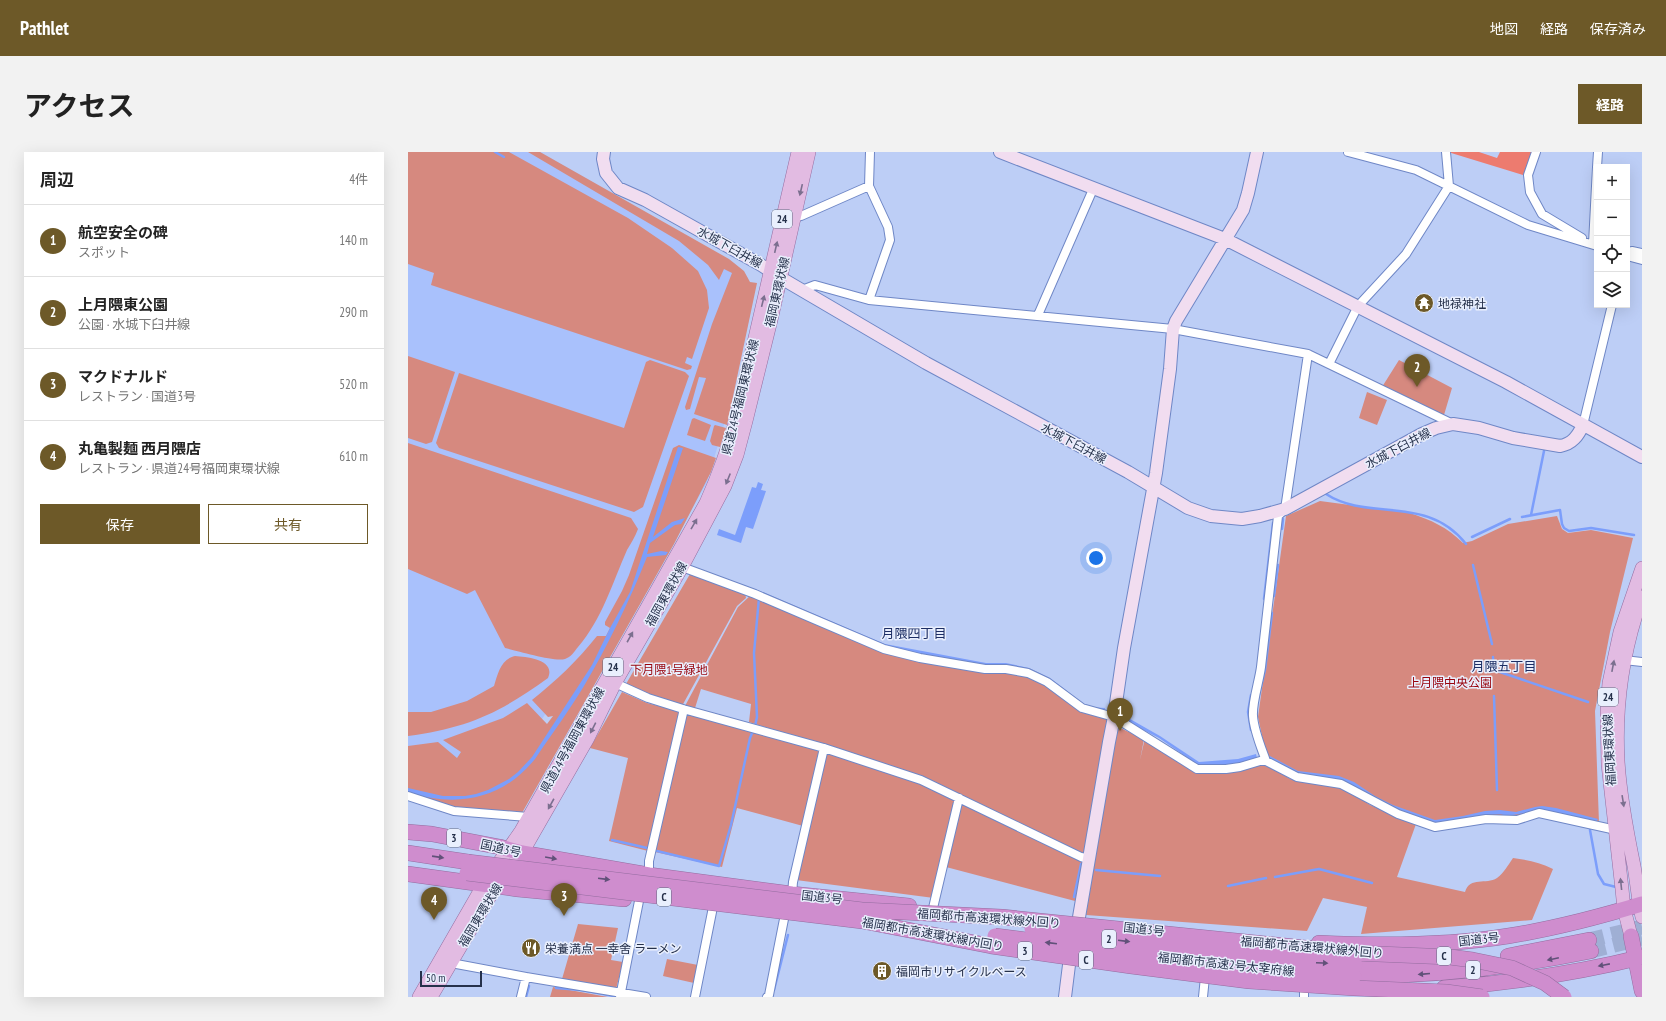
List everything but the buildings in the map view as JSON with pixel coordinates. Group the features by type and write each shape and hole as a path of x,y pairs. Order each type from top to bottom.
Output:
{"highway":[{"name":"国道3号","path":"408,832 432,834 508,849 522,854 648,875 792,894 1259,941 1367,945 1473,941 1509,936 1624,909 1641,908"},
{"name":"福岡都市高速環状線外回り","path":"408,853 862,915 1002,917 1354,953 1450,957 1474,960 1512,968 1545,984 1564,997"},
{"name":"福岡都市高速環状線内回り","path":"408,866 862,915 991,946 1131,966 1257,981 1354,988 1433,991 1482,997"},
{"name":"国道3号","path":"408,873 490,885 639,901 670,902 785,914 920,933 1304,993 1422,993 1550,976 1639,958"},
{"name":"福岡都市高速2号太宰府線","path":"862,915 1224,964 1314,974 1355,970 1403,976 1493,968 1546,960 1590,946"},
{"path":"1631,936 1639,958 1642,990"}],"main road":[{"name":"水城下臼井線","path":"604,152 603,159 606,173 618,188 648,202 776,274 913,356 1128,472 1188,508 1211,516 1242,519 1284,509 1422,434 1436,428 1453,424 1479,428 1513,438 1560,446 1567,445 1578,436 1583,425"},
{"name":"県道24号福岡東環状線","path":"419,997 490,885 508,849 521,831 706,503 716,482 728,452 776,274 798,152"},
{"name":"福岡東環状線","path":"431,997 451,963 490,885 522,854 588,738 615,683 682,568 725,486 737,454 776,274 794,218 809,152"},
{"path":"1000,152 1094,187 1225,239 1506,382 1642,457"},
{"path":"1065,997 1070,957 1078,923 1114,717 1124,648 1140,567 1152,487 1156,473 1170,376 1173,329 1176,321 1242,210 1248,193 1257,152"},
{"name":"福岡東環状線","path":"1631,936 1624,909 1608,764 1607,715 1609,684 1620,632 1642,568"},
{"name":"福岡東環状線","path":"1641,908 1618,763 1618,711 1624,660 1642,597"}],"street":[{"path":"869,300 890,240 888,227 869,186 870,152"},
{"path":"1348,152 1416,170 1528,224 1594,245"},
{"path":"1329,364 1358,306 1406,254 1449,186 1446,152"},
{"path":"1536,152 1528,175 1530,192 1542,214 1594,244"},
{"path":"1597,164 1598,152"},
{"path":"794,218 869,186"},
{"path":"1038,316 1094,187"},
{"path":"1595,236 1596,200"},
{"path":"1630,253 1632,251 1642,253"},
{"path":"1630,256 1642,260"},
{"path":"802,290 815,285 869,300 1173,329 1308,354 1453,424"},
{"path":"1583,425 1611,308"},
{"path":"1266,761 1253,717 1253,704 1261,667 1278,516 1284,509 1308,354"},
{"path":"682,568 754,594 884,649 920,658 985,669 1006,669 1028,673 1047,682 1082,708 1114,717 1198,769 1226,769 1266,761 1297,777 1341,784 1398,814 1435,827 1486,819 1517,820 1539,813 1616,830"},
{"path":"1624,660 1642,662"},
{"path":"615,683 648,698 824,748 921,780 1081,857 1089,859"},
{"path":"648,875 649,861 683,709"},
{"path":"792,894 793,882 824,748"},
{"path":"408,796 454,811 528,817"},
{"path":"933,908 959,798"},
{"path":"620,995 639,901"},
{"path":"695,997 713,907"},
{"path":"767,997 770,994 785,914"},
{"path":"451,963 620,995 646,997"},
{"path":"1550,976 1553,997"},
{"path":"521,997 526,977"},
{"path":"1203,997 1205,977"}],"shaded area":[{"path":"408,152 540,152 734,263 748,278 751,299 750,315 726,418 707,482 582,706 546,713 524,746 408,774"},
{"path":"1448,152 1479,152 1497,158 1500,152 1535,152 1523,175"},
{"path":"678,447 683,448 653,537 672,522 685,518 681,524 675,525 650,543 647,554 661,551 668,552 666,555 647,557 618,623 593,671 535,759 522,773 508,784 493,792 477,797 443,799 426,797 408,792 408,788 443,796 465,796 476,794 488,790 509,779 532,757 592,665 630,592"},
{"path":"758,482 763,484 761,490 766,491 753,529 746,527 741,543 717,535 719,529 735,535 752,487 756,488"},
{"path":"697,568 760,591 885,644 986,663 1006,663 1029,668 1050,678 1084,704 1090,707 1105,708 1104,713 1089,709 1048,681 884,647 696,570"},
{"path":"1123,715 1160,736 1199,762 1238,759 1256,754 1257,758 1226,765 1198,765 1159,738 1122,719"},
{"path":"1270,756 1298,771 1339,776 1354,782 1375,796 1393,805 1435,820 1485,811 1500,810 1516,812 1542,806 1556,808 1598,819 1596,822 1536,811 1507,816 1500,814 1486,815 1463,821 1435,824 1406,812 1398,811 1352,785 1296,774 1268,758"}],"green space":[{"path":"408,152 509,152 628,218 672,248 698,271 707,290 709,308 692,359 687,357 685,363 692,366 691,369 687,370 431,285 434,273 408,264"},
{"path":"528,152 540,152 729,259 744,271 750,282 757,283 727,425 694,414 706,378 699,377 690,409 686,410 685,407 712,324 732,273 724,269 719,280 708,265 679,241"},
{"path":"408,356 455,372 432,442 426,444 408,438"},
{"path":"650,360 685,372 689,376 643,507 634,512 439,448 436,443 459,373 624,428 646,362"},
{"path":"1399,360 1452,388 1444,415 1382,387"},
{"path":"1367,392 1387,400 1377,425 1359,418"},
{"path":"694,418 711,425 705,441 687,435 692,419"},
{"path":"715,425 726,428 720,447 712,445 710,441"},
{"path":"408,443 631,518 638,529 637,532 627,550 594,625 569,657 560,660 536,656 505,648 475,590 467,594 408,569"},
{"path":"679,445 716,458 711,472 674,544 522,813 447,806 408,792 408,746 438,742 457,758 461,752 443,740 503,718 527,703 547,724 553,716 548,717 532,700 566,670 597,636 606,636 610,628 605,625 605,622 629,575 673,448"},
{"name":"上月隈中央公園","path":"1320,501 1410,513 1425,518 1438,525 1463,543 1472,541 1508,524 1557,516 1562,529 1568,533 1591,530 1633,538 1610,632 1595,711 1599,823 1538,811 1518,817 1434,825 1392,809 1351,787 1297,775 1267,759 1258,717 1286,516"},
{"name":"下月隈1号緑地","path":"690,574 745,593 746,598 737,606 682,706 650,696 626,684"},
{"path":"751,595 866,645 1028,675 1108,718 1086,852 1082,853 921,776 749,722 751,704 701,689 695,708 685,706 738,607"},
{"path":"515,656 527,657 545,663 549,672 548,678 514,701 482,717 429,733 408,736 408,712 431,712 467,701 494,686 503,663"},
{"path":"622,692 647,703 677,711 680,714 648,851 609,841 628,758 590,748"},
{"path":"686,714 817,749 820,752 803,826 737,808 722,867 655,852"},
{"path":"1118,727 1144,739 1140,760 1145,738 1193,771 1201,774 1226,772 1258,765 1265,766 1276,770 1290,779 1336,787 1356,796 1370,805 1416,824 1397,877 1465,892 1467,887 1474,882 1488,881 1497,878 1513,858 1538,863 1553,869 1532,920 1361,934 1367,907 1323,898 1307,931 1086,915"},
{"path":"827,753 921,783 953,799 955,803 934,898 796,880 825,754"},
{"path":"964,804 1080,861 1082,863 1075,901 946,867 960,806"},
{"path":"578,924 618,928 611,960 623,962 616,989 562,979"},
{"path":"667,959 698,965 694,983 663,976"},
{"path":"553,987 608,997 550,997"}],"waterway":[{"path":"495,152 504,157"},
{"path":"1531,515 1544,451"},
{"path":"1326,494 1343,502 1361,507 1398,511 1434,519 1451,529 1466,544"},
{"path":"1522,517 1560,510 1562,524 1564,528 1569,531 1591,528 1634,535"},
{"path":"1282,529 1283,519"},
{"path":"1472,537 1510,519"},
{"path":"1264,599 1273,523"},
{"path":"1274,596 1278,565"},
{"path":"1473,565 1492,644"},
{"path":"755,726 757,717 754,653 759,598"},
{"path":"1258,699 1265,670 1272,613"},
{"path":"1493,657 1494,671"},
{"path":"1494,670 1588,702"},
{"path":"1251,695 1248,712 1251,730"},
{"path":"1494,696 1497,790"},
{"path":"657,851 719,866 731,825 750,738 753,731"},
{"path":"1590,830 1598,874 1604,884 1616,887"},
{"path":"612,840 647,848"},
{"path":"1074,897 1081,864"},
{"path":"1275,877 1319,869 1372,883"},
{"path":"1096,870 1160,876"},
{"path":"1228,886 1266,878"},
{"path":"774,990 788,935"},
{"path":"526,997 529,986"},
{"path":"556,988 581,990 619,997"}],"tunnel":[{"path":"1589,940 1642,927"},
{"path":"1591,951 1642,938"}],"place":[{"name":"地禄神社","path":"1424,303"},
{"name":"上月隈東公園","path":"1417,387"},
{"name":"航空安全の碑","path":"1120,731"},
{"name":"マクドナルド","path":"564,916"},
{"name":"丸亀製麺 西月隈店","path":"434,920"},
{"name":"栄養満点 一幸舍 ラーメン","path":"531,948"},
{"name":"福岡市リサイクルベース","path":"882,971"}],"district":[{"name":"月隈四丁目","path":"914,633"},
{"name":"月隈五丁目","path":"1504,666"}]}
